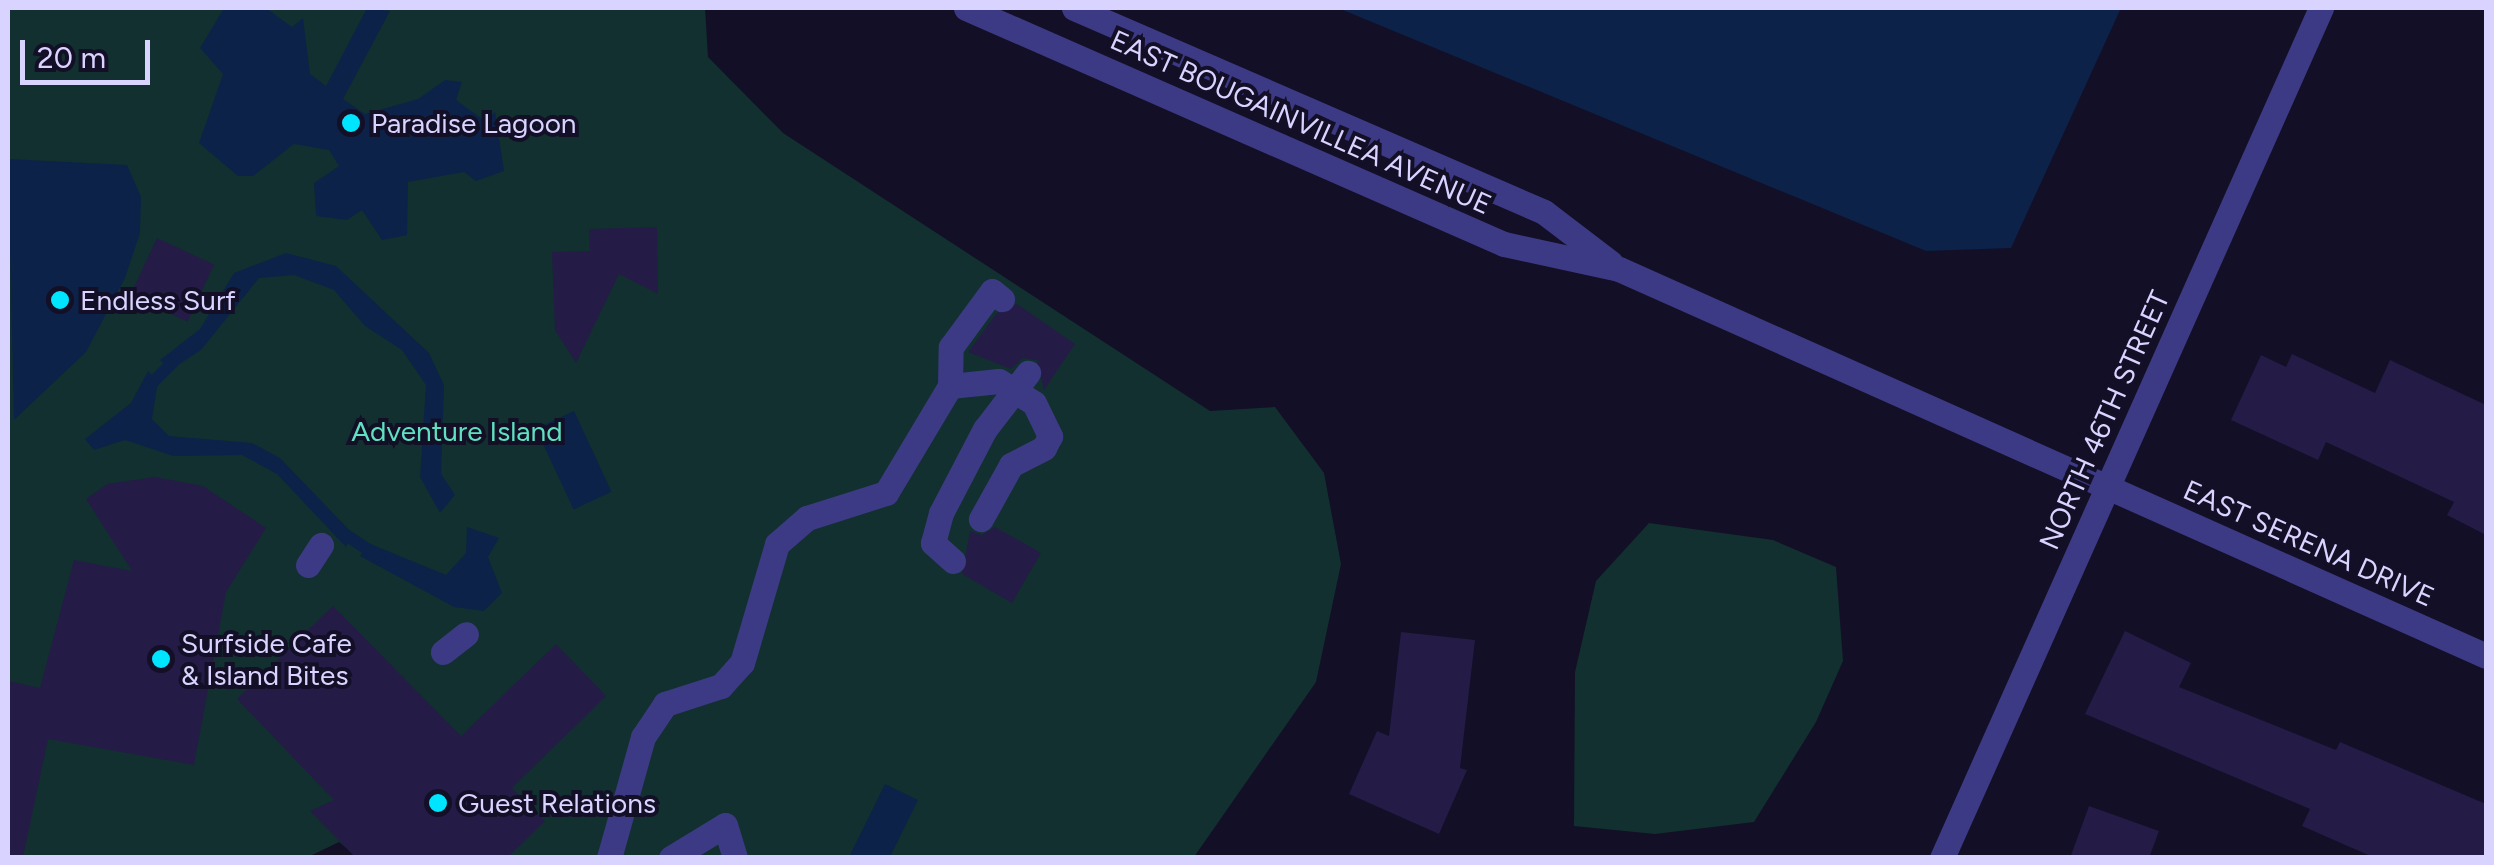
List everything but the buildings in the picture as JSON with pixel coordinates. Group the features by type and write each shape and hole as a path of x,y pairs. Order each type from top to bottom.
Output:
{"street":[{"name":"EAST BOUGAINVILLEA AVENUE","path":"966,8 1504,244 1618,269 2108,486"},
{"name":"EAST BOUGAINVILLEA AVENUE","path":"1074,8 1544,212 1618,269"},
{"name":"NORTH 46TH STREET","path":"1942,858 2320,8"},
{"path":"609,858 643,737 665,704 720,686 742,664 777,544 807,518 886,493 950,386 951,347 992,292 1002,299"},
{"path":"950,386 1022,381"},
{"path":"981,519 1012,466 1044,448 1050,436 1022,381"},
{"path":"953,562 934,543 942,513 1022,381"},
{"name":"EAST SERENA DRIVE","path":"2108,486 2486,656"},
{"path":"671,858 714,826 733,834 734,858"}],"green space":[{"name":"Adventure Island","path":"8,8 705,8 708,57 783,133 1210,411 1275,407 1324,473 1341,564 1316,682 1194,857 359,858 339,842 308,857 8,857"},
{"path":"1649,523 1773,540 1836,567 1843,661 1816,722 1754,822 1655,834 1574,826 1575,672 1596,581"}],"water":[{"name":"Paradise Lagoon","path":"224,8 266,8 292,27 303,18 310,74 326,86 367,8 390,11 343,99 365,114 418,99 445,80 462,82 456,100 485,121 495,112 504,171 476,181 464,172 408,182 407,235 382,240 362,210 347,220 316,216 314,183 339,166 329,150 294,144 253,176 238,176 199,143 223,74 200,48"},
{"path":"1338,8 2121,8 2011,248 1926,251"},
{"name":"Endless Surf","path":"8,159 127,165 141,197 140,233 125,278 86,352 14,420"},
{"path":"286,253 336,266 429,353 444,385 441,474 455,495 440,513 420,477 426,385 402,350 365,326 334,290 294,275 259,278 201,350 170,370 160,360 200,329 234,273"},
{"path":"148,371 158,381 152,419 169,436 252,443 280,458 353,534 346,547 277,474 242,455 173,456 125,440 94,450 85,439 131,403"},
{"path":"574,411 612,492 574,509 536,429"},
{"path":"467,527 499,538 488,557 502,593 484,611 454,607 360,556 368,543 446,575 466,553"},
{"path":"885,784 918,800 890,857 849,857"}],"waterway":[{"path":"146,389 177,358"},
{"path":"337,529 379,557"}],"place":[{"name":"Paradise Lagoon","path":"351,123"},
{"name":"Endless Surf","path":"60,300"},
{"name":"Surfside Cafe & Island Bites","path":"161,659"},
{"name":"Guest Relations","path":"438,803"}]}
